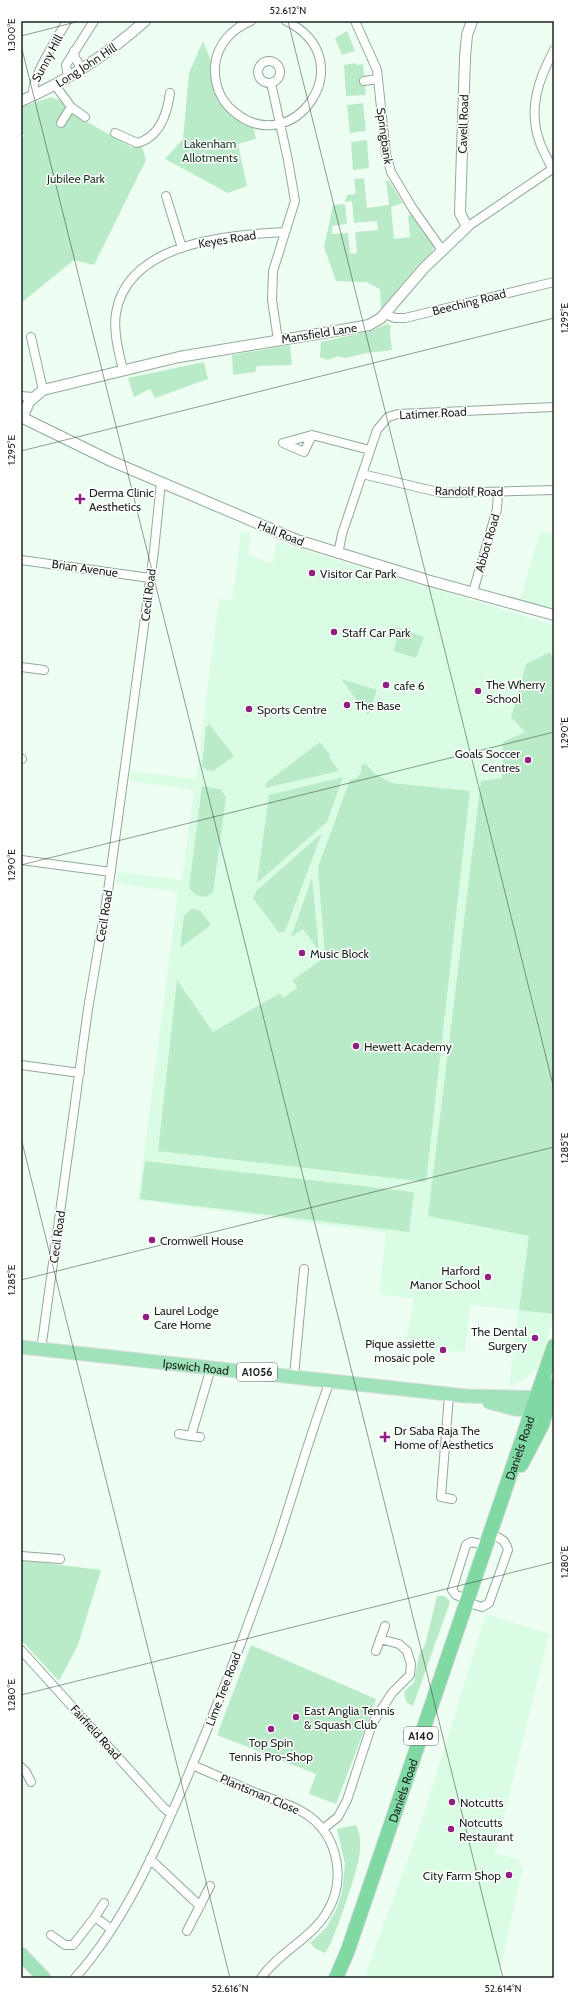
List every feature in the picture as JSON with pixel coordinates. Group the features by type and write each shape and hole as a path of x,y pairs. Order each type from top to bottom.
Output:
{"highway":[{"path":"546,1404 554,1346"},
{"path":"546,1404 554,1385"},
{"name":"Daniels Road","path":"336,1978 348,1950 500,1505 542,1425 546,1404"}],"main road":[{"name":"Ipswich Road","path":"21,1347 294,1376 449,1395 546,1404"},
{"path":"21,1954 44,1978"},
{"path":"21,1965 33,1978"}],"street":[{"name":"Sunny Hill","path":"33,96 32,88 36,76 67,21"},
{"path":"68,77 66,64 94,21"},
{"name":"Long John Hill","path":"21,101 55,85 82,69 112,49 145,21"},
{"path":"251,21 232,32 224,41 216,61 216,84 228,107 237,115 258,124 280,124 300,114 309,105 318,91 322,71 318,53 312,40 304,31 286,21"},
{"name":"Springbank","path":"355,21 377,70 386,154 390,172 442,250"},
{"name":"Cavell Road","path":"467,227 460,213 465,57 467,35 472,21"},
{"path":"553,168 539,140 535,121 534,105 540,77 554,50"},
{"path":"74,51 75,58 82,69"},
{"path":"364,81 378,79"},
{"path":"271,83 295,201 278,251 272,286 273,314 278,340"},
{"path":"55,85 71,108 85,117"},
{"path":"115,133 137,143 150,136 163,122 170,93"},
{"path":"61,122 71,108"},
{"name":"Mansfield Lane","path":"22,418 33,397 43,390 179,357 376,322 385,314 442,250 467,227 553,168"},
{"path":"166,196 182,248"},
{"name":"Keyes Road","path":"123,370 116,338 115,315 119,301 135,274 161,255 182,248 214,240 285,232"},
{"name":"Beeching Road","path":"385,314 395,318 405,318 554,282"},
{"path":"31,337 43,390"},
{"path":"21,396 33,397"},
{"name":"Latimer Road","path":"338,554 342,534 377,430 382,422 388,417 398,414 554,407"},
{"name":"Hall Road","path":"22,418 35,423 91,452 297,540 338,554 554,615"},
{"path":"312,434 370,450"},
{"name":"Randolf Road","path":"362,474 442,493 554,490"},
{"name":"Cecil Road","path":"41,1350 80,1073 111,872 150,578 161,482"},
{"name":"Abbot Road","path":"473,592 497,509 498,492"},
{"name":"Brian Avenue","path":"21,560 150,578"},
{"path":"21,667 44,670"},
{"path":"21,860 111,872"},
{"path":"21,1065 80,1073"},
{"path":"294,1376 304,1269"},
{"path":"191,1436 211,1368"},
{"name":"Lime Tree Road","path":"75,1978 89,1962 111,1929 150,1858 172,1814 209,1728 269,1564 330,1381"},
{"path":"449,1395 441,1497 452,1499"},
{"path":"179,1434 200,1437"},
{"path":"502,1539 507,1544 508,1550 489,1604 482,1607 456,1595 452,1590 466,1545 472,1542 488,1540 502,1539"},
{"path":"21,1556 60,1559"},
{"path":"376,1651 385,1626"},
{"path":"323,1829 338,1816 347,1800 372,1724 392,1693 410,1675 411,1664 407,1651 399,1644 380,1639"},
{"name":"Fairfield Road","path":"21,1650 163,1807 172,1814"},
{"name":"Plantsman Close","path":"192,1765 256,1793 301,1810 310,1816 323,1829 334,1850 337,1864 336,1890 333,1900 319,1923 270,1965 261,1978"},
{"path":"21,1767 26,1772 31,1782"},
{"path":"150,1858 200,1906"},
{"path":"187,1931 210,1886"},
{"path":"51,1935 66,1945 73,1946 95,1917 104,1902"},
{"path":"95,1917 111,1929"}],"shaded area":[{"name":"Hewett Academy","path":"241,531 251,534 248,554 266,562 273,563 276,542 554,625 554,655 552,656 550,652 526,664 512,717 525,732 503,742 502,778 554,833 554,1317 538,1368 524,1380 509,1386 518,1310 470,1305 465,1352 404,1349 414,1299 379,1294 386,1233 138,1200 178,892 116,883 118,872 182,880 194,790 130,781 131,771 196,779 219,599 232,600"},
{"path":"540,531 554,534 554,609 520,600"},
{"path":"486,1614 549,1634 495,1853 519,1860 518,1866 523,1867 498,1978 364,1978 421,1823"}],"green space":[{"path":"347,31 355,51 342,55 335,38"},
{"name":"Lakenham Allotments","path":"203,41 211,62 222,102 232,115 241,121 253,125 256,139 238,144 247,186 228,193 165,159 183,139 189,73"},
{"path":"356,63 357,65 363,64 366,95 346,96 344,65"},
{"name":"Jubilee Park","path":"52,97 63,102 75,115 131,147 142,147 146,160 94,265 74,260 21,303 21,138 25,136 21,133 21,107"},
{"path":"363,103 366,131 350,133 347,105"},
{"path":"367,140 369,168 353,170 351,142"},
{"path":"364,178 367,208 389,205 386,181 389,181 403,203 391,207 394,239 410,237 408,216 412,214 434,247 432,252 418,265 381,309 380,289 366,282 336,281 324,247 333,205 345,204 347,224 332,226 332,234 348,233 350,254 357,253 355,232 378,230 377,221 354,223 352,201 345,202 347,195 356,194 354,179"},
{"path":"387,324 391,326 390,334 392,350 367,353 345,358 338,356 328,360 320,357 321,342 370,331"},
{"path":"290,345 292,365 257,366 255,372 233,375 232,355"},
{"path":"204,362 208,379 155,398 150,389 134,397 128,378"},
{"path":"396,627 424,637 416,658 393,651 396,644"},
{"path":"550,652 552,656 554,655 554,1314 519,1310 529,1236 428,1216 481,781 502,778 503,742 525,732 511,717 526,664"},
{"path":"341,679 377,690 368,715"},
{"path":"209,724 234,756 213,771 206,770 202,766 206,727"},
{"path":"320,742 331,756 329,757 339,771 265,788 267,782"},
{"path":"365,763 375,774 391,783 470,791 426,1182 158,1151 177,980 213,1032 280,993 283,998 297,988 293,980 325,957 318,867 350,780 357,778 362,771 361,766"},
{"path":"343,777 327,822 257,883 269,795"},
{"path":"202,786 220,789 226,797 213,893 205,897 196,895 189,888"},
{"path":"322,833 285,931 279,933 253,898 256,891"},
{"path":"312,878 319,951 303,929 291,937"},
{"path":"191,909 200,910 211,925 180,948 184,916"},
{"path":"145,1161 414,1192 409,1232 140,1199"},
{"path":"21,1560 101,1570 78,1645 59,1681 21,1640"},
{"path":"437,1596 445,1596 450,1602 413,1706 406,1702 404,1692 414,1682 419,1655 425,1645"},
{"name":"East Anglia Tennis & Squash Club","path":"251,1645 376,1699 336,1804 309,1794 316,1774 217,1735"},
{"path":"356,1825 359,1833 360,1854 339,1923 325,1953 316,1949 310,1943 326,1928 336,1910 342,1892 345,1864 337,1829"}],"place":[{"name":"Derma Clinic Aesthetics","path":"80,499"},
{"name":"Visitor Car Park","path":"312,573"},
{"name":"Staff Car Park","path":"334,632"},
{"name":"cafe 6","path":"386,685"},
{"name":"The Wherry School","path":"478,691"},
{"name":"The Base","path":"347,705"},
{"name":"Sports Centre","path":"249,709"},
{"name":"Goals Soccer Centres","path":"528,760"},
{"name":"Music Block","path":"302,953"},
{"name":"Hewett Academy","path":"356,1046"},
{"name":"Cromwell House","path":"152,1240"},
{"name":"Harford Manor School","path":"488,1277"},
{"name":"Laurel Lodge Care Home","path":"146,1317"},
{"name":"The Dental Surgery","path":"535,1338"},
{"name":"Pique assiette mosaic pole","path":"443,1350"},
{"name":"Dr Saba Raja The Home of Aesthetics","path":"385,1437"},
{"name":"East Anglia Tennis & Squash Club","path":"296,1717"},
{"name":"Top Spin Tennis Pro-Shop","path":"271,1729"},
{"name":"Notcutts","path":"452,1802"},
{"name":"Notcutts Restaurant","path":"451,1829"},
{"name":"City Farm Shop","path":"509,1875"}]}
